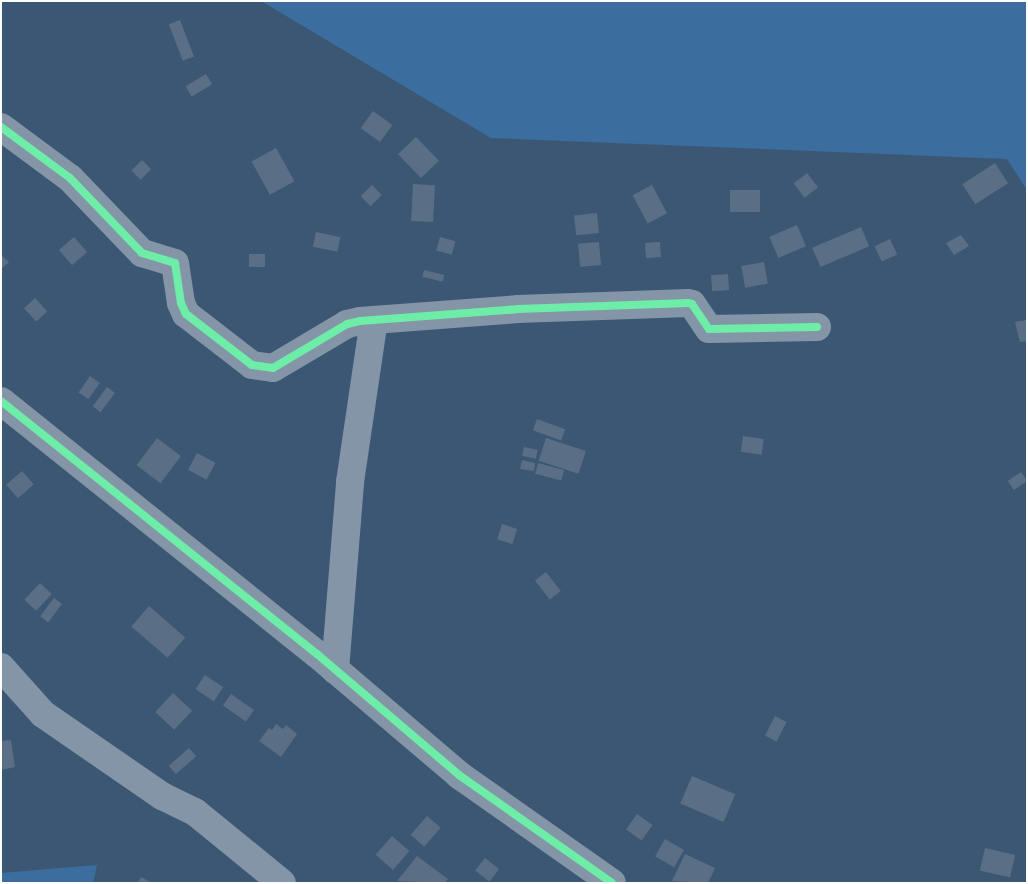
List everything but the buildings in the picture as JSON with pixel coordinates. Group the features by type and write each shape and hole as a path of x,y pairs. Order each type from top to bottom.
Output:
{"street":[{"path":"1,128 70,178 142,253 175,263 181,303 186,314 252,365 273,368 347,324 374,320 518,309 692,304 709,329 817,327"},
{"path":"335,670 350,482 374,320"},
{"path":"1,401 335,670 459,775 612,883"},
{"path":"1,667 43,714 162,796 195,812 282,883"}],"shaded area":[{"path":"261,1 1027,1 1027,190 1007,159 491,138"},
{"path":"97,865 93,883 1,883 1,873"}],"cycle path":[{"path":"1,127 70,178 142,253 175,263 181,303 186,314 252,365 273,368 347,324 360,321 518,309 688,303 692,304 709,329 817,327"},
{"path":"1,401 317,654 459,775 612,883"}]}
